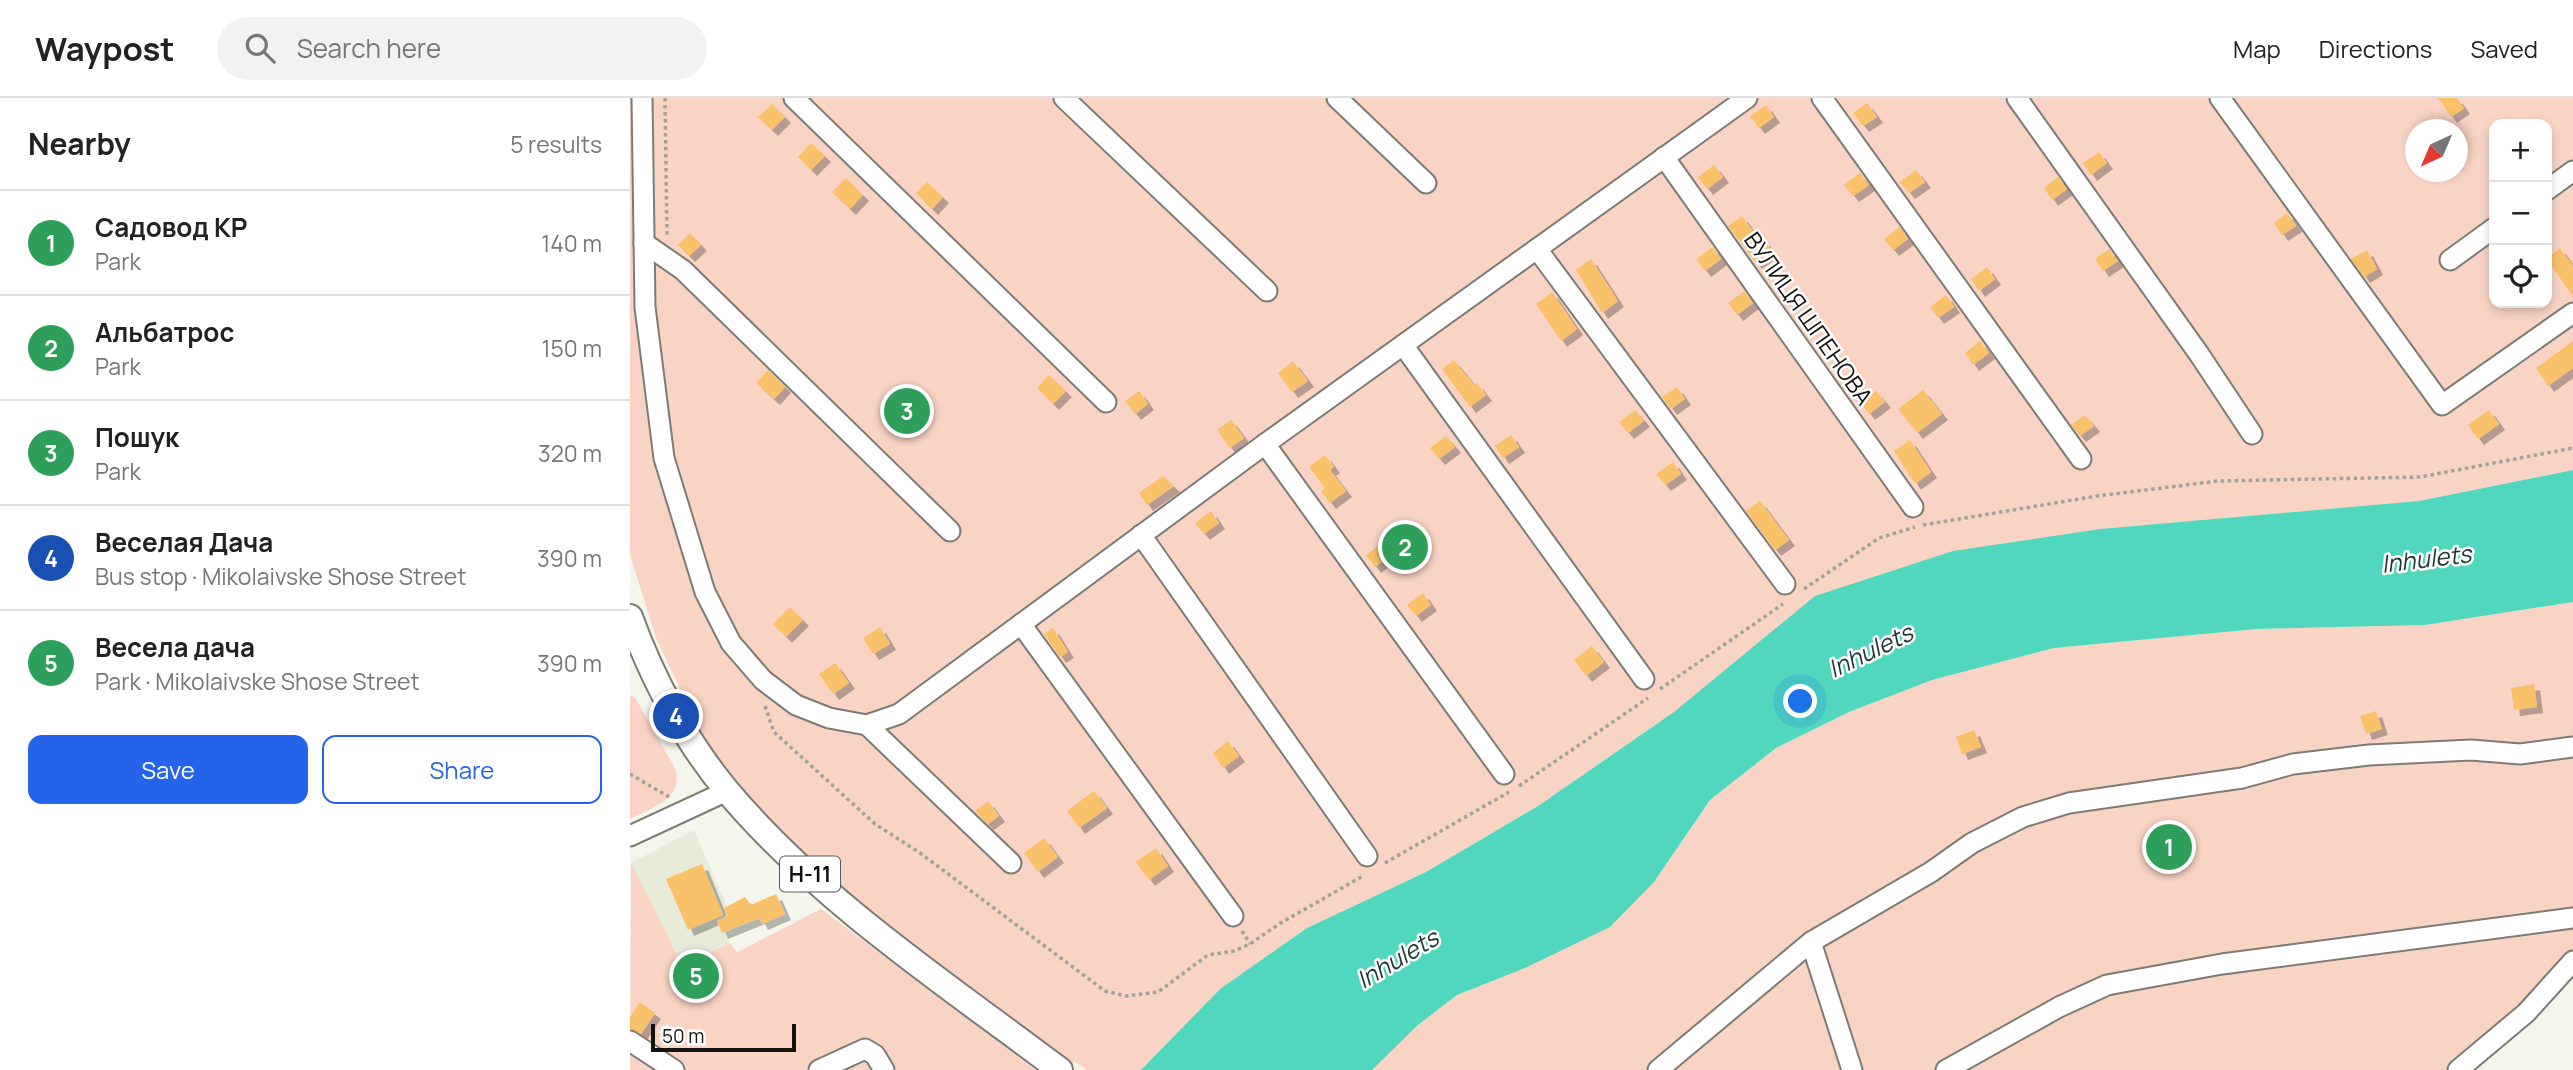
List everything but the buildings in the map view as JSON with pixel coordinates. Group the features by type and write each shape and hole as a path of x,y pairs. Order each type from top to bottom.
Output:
{"main road":[{"name":"Н-11","path":"632,627 676,716 727,791 838,900 1060,1070"}],"street":[{"path":"642,98 642,265 664,458 705,592 731,643 763,680 796,705 829,718 867,724 900,714 1265,444 1747,98"},
{"path":"794,98 1106,402"},
{"path":"1064,98 1266,291"},
{"path":"1337,98 1426,183"},
{"path":"1822,98 2081,459"},
{"path":"2017,98 2199,354 2252,434"},
{"path":"2220,98 2442,405 2573,313"},
{"name":"ВУЛИЦЯ ШПЕНОВА","path":"1664,158 1913,507"},
{"path":"2552,186 2573,171"},
{"path":"2450,260 2489,232"},
{"path":"644,243 667,258 950,531"},
{"path":"1537,249 1792,592"},
{"path":"1403,345 1644,679"},
{"path":"1265,444 1504,774"},
{"path":"1141,535 1370,866"},
{"path":"1021,624 1233,916"},
{"path":"867,724 1011,863"},
{"path":"1658,1070 1811,942 1931,872 1972,843 2023,817 2069,803 2242,778 2293,764 2471,750 2519,754 2573,747"},
{"path":"630,836 727,791"},
{"path":"1946,1070 2059,1007 2106,985 2222,964 2573,918"},
{"path":"1811,942 1852,1070"},
{"path":"2458,1070 2526,1013 2573,961"},
{"path":"630,1041 674,1070"},
{"path":"819,1070 865,1049 875,1055 884,1070"}],"path":[{"path":"665,98 667,258"},
{"path":"763,680 765,710 774,732 874,824 920,853 1105,991 1126,996 1158,992 1208,955 1234,951 1250,944 1370,866 1503,796 1579,747 1792,592 1879,538 1918,526 2097,496 2218,481 2420,477 2573,448"},
{"path":"630,774 669,797 680,813"}],"shaded area":[{"path":"630,98 636,98 656,458 697,594 724,648 778,705 787,684 752,653 724,608 701,554 684,494 671,432 661,371 652,268 655,191 652,98 2573,98 2573,470 2419,501 2100,529 1674,712 1538,806 1426,872 1307,928 1220,989 1141,1070 1087,1070 1074,1061 1067,1070 838,900 676,716 692,714 656,638 630,555"},
{"path":"2573,602 2573,953 2520,1012 2448,1070 1372,1070 1418,1025 1457,995 1525,968 1654,882 1710,800 1776,748 1849,712 1932,680 2054,648 2257,629 2425,625"},
{"path":"630,695 636,699 676,770 677,780 670,796 664,801 630,819"},
{"path":"694,830 728,909 721,924 730,943 682,965 631,863"},
{"path":"631,863 682,965 730,943 737,952 821,909 1036,1070 630,1070"}],"water":[{"name":"Inhulets","path":"2573,470 2573,602 2425,625 2257,629 2054,648 1932,680 1849,712 1776,748 1710,800 1654,882 1610,927 1525,968 1457,995 1418,1025 1372,1070 1141,1070 1220,989 1307,928 1426,872 1538,806 1674,712 1815,596 1953,551 2100,529 2419,501"}],"place":[{"name":"Пошук","path":"907,411"},
{"name":"Альбатрос","path":"1405,547"},
{"name":"Веселая Дача","path":"676,716"},
{"name":"Садовод КР","path":"2169,847"},
{"name":"Весела дача","path":"696,976"}]}
